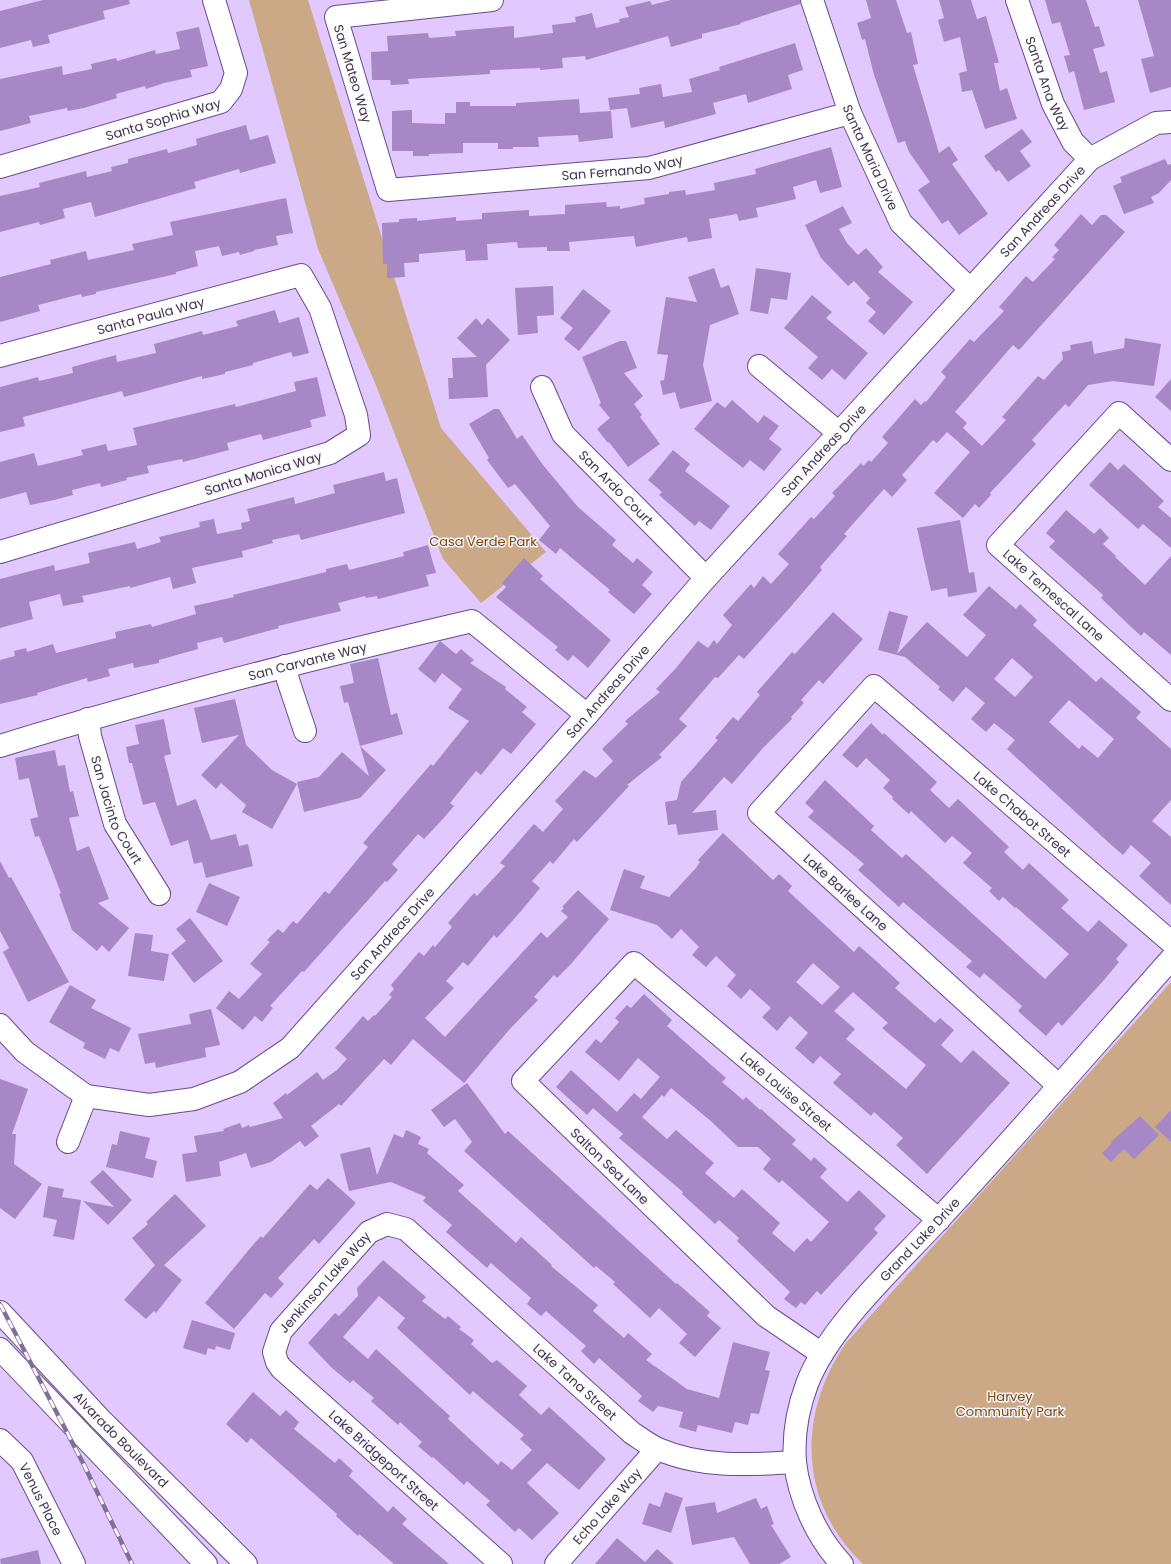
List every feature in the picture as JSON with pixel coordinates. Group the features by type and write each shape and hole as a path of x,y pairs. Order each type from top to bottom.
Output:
{"street":[{"name":"Santa Sophia Way","path":"0,167 221,102 232,88 236,73 214,0"},
{"name":"San Mateo Way","path":"388,190 336,17 492,0"},
{"name":"Santa Maria Drive","path":"812,0 850,113 901,223 970,289"},
{"name":"Santa Ana Way","path":"1017,0 1053,104 1074,142 1090,159"},
{"name":"San Fernando Way","path":"388,190 649,168 850,113"},
{"name":"San Andreas Drive","path":"0,1025 25,1052 86,1096 149,1105 194,1098 240,1082 290,1048 587,715 706,578 840,434 970,289 1090,159 1156,123 1171,122"},
{"name":"Santa Paula Way","path":"0,356 302,275"},
{"name":"Santa Monica Way","path":"0,552 330,453 359,435 356,414 320,308 302,275"},
{"path":"759,366 840,434"},
{"name":"San Ardo Court","path":"542,387 563,434 706,578"},
{"name":"Lake Temescal Lane","path":"1171,460 1119,413 998,545 1171,700"},
{"name":"San Carvante Way","path":"0,746 88,719 286,666 472,621 587,715"},
{"path":"286,666 288,680 305,731"},
{"name":"Lake Chabot Street","path":"874,686 1171,942"},
{"name":"Lake Barlee Lane","path":"874,686 759,814 1059,1086"},
{"name":"San Jacinto Court","path":"88,719 90,736 115,824 159,894"},
{"name":"Grand Lake Drive","path":"842,1564 817,1529 803,1496 795,1462 798,1414 808,1383 822,1354 862,1304 939,1220 1171,959"},
{"name":"Lake Louise Street","path":"634,963 939,1220"},
{"name":"Salton Sea Lane","path":"634,963 523,1081 766,1316 822,1354"},
{"path":"68,1142 86,1096"},
{"name":"Jenkinson Lake Way","path":"274,1352 281,1331 369,1232 387,1224"},
{"name":"Lake Tana Street","path":"387,1224 406,1229 632,1433 657,1449 699,1462 747,1465 795,1462"},
{"name":"Alvarado Boulevard","path":"0,1312 100,1419 246,1564"},
{"name":"Alvarado Boulevard","path":"0,1350 206,1564"},
{"name":"Lake Bridgeport Street","path":"274,1352 277,1362 281,1368 501,1564"},
{"name":"Venus Place","path":"0,1440 22,1462 74,1564"},
{"name":"Echo Lake Way","path":"556,1564 657,1449"}],"green space":[{"name":"Casa Verde Park","path":"249,0 308,0 441,428 546,552 481,603 443,559 375,383 318,249"},
{"name":"Harvey Community Park","path":"1171,982 1171,1564 863,1564 842,1540 826,1513 816,1486 812,1457 813,1428 819,1399 830,1370 846,1343"}],"building":[{"path":"43,0 129,0 130,4 103,11 105,19 48,35 50,43 33,47 31,40 0,48 0,11"},
{"path":"671,0 800,0 800,4 740,23 741,24 702,34 702,38 671,47 668,36 586,60 585,56 562,58 563,68 540,70 540,68 490,70 490,74 408,79 409,84 391,85 390,80 372,80 371,52 388,51 387,36 428,33 429,38 456,36 455,31 514,26 514,38 553,33 552,25 576,22 575,17 592,13 596,28 620,22 619,19 629,17 625,7 650,1 652,5"},
{"path":"866,0 896,0 907,33 911,32 918,64 913,65 939,153 949,146 958,160 952,164 988,214 959,235 948,220 942,224 918,190 930,182 909,152 905,141 898,143 874,75 865,39 862,40 857,23 871,18"},
{"path":"939,0 971,0 977,19 986,16 999,63 994,63 1000,91 1007,88 1017,119 985,129 972,90 962,92 959,73 967,71 960,37 944,42 938,20 944,18"},
{"path":"1045,0 1086,0 1095,27 1099,26 1105,46 1093,49 1100,73 1107,71 1115,102 1084,110 1074,71 1069,73 1064,56 1070,55 1060,22 1052,24"},
{"path":"1138,0 1171,0 1171,87 1150,93 1141,59 1154,56"},
{"path":"199,27 208,66 190,70 192,77 164,83 146,89 145,86 116,94 117,98 84,108 68,111 67,108 29,116 31,123 0,131 0,79 62,66 63,75 92,69 91,64 116,58 117,61 155,50 156,54 180,49 176,32"},
{"path":"795,43 803,70 788,75 792,89 748,103 746,94 713,103 716,114 665,128 664,121 631,128 627,108 610,110 608,98 640,94 639,88 661,84 663,97 692,92 689,79 720,70 719,67"},
{"path":"579,99 580,113 611,111 613,138 579,142 578,135 538,137 539,147 513,147 513,149 498,149 498,143 463,143 463,153 429,154 429,156 413,156 413,151 392,151 392,111 412,110 412,123 445,124 445,113 456,113 456,102 470,102 470,106 516,106 516,103"},
{"path":"246,125 250,140 268,135 276,163 240,173 239,169 194,182 196,188 95,217 91,202 63,209 65,218 40,225 39,222 0,232 0,196 40,187 39,183 86,171 87,177 112,171 111,167 128,163 128,159 167,149 168,153 197,145 196,139"},
{"path":"1022,129 1032,142 1020,151 1031,166 1008,182 999,170 996,172 984,156"},
{"path":"831,147 842,187 820,193 816,180 793,187 796,199 756,208 758,217 739,221 737,214 709,219 712,238 688,242 687,237 636,247 634,236 569,242 570,251 547,251 547,247 518,248 517,242 487,244 488,260 466,261 465,250 419,254 419,262 404,263 405,277 387,278 387,264 383,264 382,223 399,222 399,219 417,218 417,221 456,217 456,221 482,219 482,213 529,210 529,216 565,214 565,205 606,202 607,207 620,206 620,209 645,204 644,198 669,194 669,192 685,190 686,195 715,190 714,183 756,174 755,169"},
{"path":"1165,159 1168,165 1171,164 1171,180 1159,193 1151,197 1154,203 1124,214 1113,186 1122,182 1120,177"},
{"path":"286,198 293,233 276,236 278,245 254,250 240,255 239,252 222,256 219,246 195,251 198,266 176,272 176,274 96,292 96,294 82,297 81,294 38,305 40,311 0,322 0,277 51,264 50,260 86,251 88,260 134,250 132,244 173,235 170,222"},
{"path":"843,206 852,223 839,229 847,243 858,255 866,248 883,267 878,272 913,302 884,335 868,321 876,312 866,303 870,298 854,281 848,286 821,258 805,225"},
{"path":"1081,214 1092,225 1101,215 1106,215 1125,232 1019,350 1013,345 955,412 967,423 963,428 982,446 1006,420 1002,417 1038,376 1044,380 1063,359 1062,352 1071,350 1070,345 1092,341 1094,354 1124,348 1125,338 1161,344 1154,386 1113,381 1088,385 1069,407 1065,404 1032,440 1036,444 990,493 991,495 979,508 975,504 963,518 934,493 970,452 947,432 937,443 933,440 902,475 907,480 892,497 884,489 844,534 847,536 820,567 822,570 744,659 739,655 718,678 715,677 679,719 687,726 659,755 662,757 627,785 629,786 577,842 574,839 553,864 550,861 532,881 540,888 522,910 497,938 494,935 468,966 463,962 446,981 454,988 425,1018 445,1037 541,932 547,938 568,917 561,911 564,908 562,907 578,890 609,919 571,964 557,978 554,975 534,997 538,1000 509,1030 464,1083 413,1039 391,1065 384,1059 341,1106 339,1104 311,1126 319,1136 305,1147 300,1141 271,1162 251,1168 246,1153 219,1162 221,1176 186,1182 182,1154 197,1152 194,1136 224,1131 223,1129 240,1123 242,1128 249,1125 250,1127 283,1118 273,1103 286,1093 287,1095 317,1072 323,1080 337,1070 347,1059 335,1048 363,1016 368,1021 374,1015 375,1016 392,997 389,995 394,989 391,985 419,952 424,956 433,945 435,947 452,927 448,923 474,893 477,896 505,866 500,863 534,824 543,832 563,809 555,801 584,770 596,778 613,761 602,749 628,724 625,721 660,692 656,689 676,668 698,641 708,648 714,640 717,644 732,625 723,615 751,584 754,588 763,576 771,584 789,564 778,554 811,517 814,519 835,496 832,493 861,463 863,466 869,460 871,462 888,443 882,437 915,399 921,405 925,401 926,402 946,377 941,372 970,339 974,342 1004,311 999,307 1026,276 1033,282 1055,259 1052,257 1059,250 1054,245"},
{"path":"714,268 721,288 729,285 739,314 710,325 703,365 712,401 680,409 675,392 663,395 660,381 664,380 668,355 657,354 666,297 697,302 688,277"},
{"path":"756,268 791,273 787,300 771,298 768,314 750,311"},
{"path":"553,286 554,315 537,316 538,333 518,335 515,288"},
{"path":"583,289 611,311 579,351 564,339 573,328 560,318"},
{"path":"812,295 832,312 826,318 868,353 845,380 832,369 822,380 808,368 818,357 784,328"},
{"path":"275,310 279,323 299,317 309,353 293,357 291,352 253,363 253,365 225,372 225,374 202,379 202,376 124,397 122,391 23,417 25,426 0,432 0,387 38,377 39,381 73,373 72,367 116,355 117,362 156,353 154,344 202,331 203,335 238,326 236,321"},
{"path":"476,318 482,325 488,318 510,340 486,365 488,397 449,399 448,378 453,378 452,358 477,357 457,338"},
{"path":"620,341 626,341 637,368 624,373 643,396 634,404 642,415 640,417 660,444 628,467 597,429 610,418 599,405 601,403 582,357"},
{"path":"317,377 326,416 310,420 312,427 263,440 261,434 227,443 229,450 183,462 182,459 147,466 149,473 126,478 127,480 101,487 100,483 72,490 73,495 54,500 30,505 26,492 0,499 0,462 34,453 38,466 83,455 81,450 106,444 108,451 137,445 133,428 235,404 236,407 296,391 294,382"},
{"path":"1171,379 1171,411 1155,397"},
{"path":"732,400 758,423 764,415 779,426 769,439 782,449 764,471 750,460 743,468 694,429 717,402 725,408"},
{"path":"494,409 499,409 517,439 522,435 543,465 578,507 616,540 612,545 633,563 637,558 653,572 642,585 652,594 634,614 608,592 610,590 560,548 556,554 539,540 550,526 515,484 508,488 487,460 489,458 469,424"},
{"path":"673,450 690,464 685,471 730,506 711,530 699,521 695,526 659,495 662,492 648,480"},
{"path":"1110,462 1118,470 1124,464 1164,501 1158,507 1171,518 1171,548 1143,524 1138,529 1089,485"},
{"path":"384,472 386,481 397,478 405,513 301,540 299,534 272,540 273,543 242,551 243,557 192,568 196,583 173,589 170,577 130,588 130,586 82,596 84,602 63,606 60,594 29,602 33,619 0,628 0,579 54,565 55,571 90,563 88,553 135,542 137,549 161,542 159,537 200,527 199,522 214,519 217,534 242,529 241,523 250,521 247,509 294,497 295,504 335,493 333,485"},
{"path":"1066,510 1094,534 1100,528 1109,538 1103,544 1145,585 1171,556 1171,655 1144,632 1141,636 1101,598 1103,595 1049,547 1055,541 1046,533"},
{"path":"960,520 969,573 974,572 977,592 948,597 947,588 931,591 917,528"},
{"path":"428,545 436,573 426,575 429,586 378,599 377,596 366,598 365,596 338,603 341,611 278,626 279,628 224,643 222,637 197,643 198,649 159,660 159,663 134,668 133,663 108,669 110,676 88,682 87,678 37,693 38,695 0,704 0,660 15,656 14,651 26,648 27,652 53,644 56,653 116,638 115,632 151,624 152,627 196,614 194,606 234,597 233,595 326,572 326,569 347,564 349,570 404,556 403,552"},
{"path":"524,558 543,576 540,579 611,640 588,668 573,655 568,661 555,650 558,647 496,597 506,587 502,583"},
{"path":"989,586 1016,609 1020,604 1037,620 1033,625 1096,682 1101,677 1141,712 1136,718 1171,749 1171,800 1152,821 1171,837 1171,905 1139,876 1151,863 1131,845 1123,855 1108,842 1007,749 1015,740 994,723 986,732 971,719 985,703 966,687 953,702 938,689 940,687 905,657 878,650 889,611 908,616 897,654 927,622 967,657 986,635 963,615","holes":["1012,658 1033,677 1015,697 994,679","1069,700 1114,739 1098,758 1082,745 1079,749 1049,722"]},
{"path":"833,612 863,639 823,684 819,680 801,700 804,703 791,717 792,719 763,748 732,784 724,777 692,813 716,810 718,830 678,835 676,824 668,825 665,802 677,800 681,782 718,740 715,738 733,717 738,721 760,695 757,692 792,652 795,654"},
{"path":"440,641 456,654 461,649 474,660 470,663 506,687 505,689 527,707 522,712 536,724 511,754 503,748 481,775 476,771 450,803 454,806 424,839 418,834 392,864 398,870 387,882 385,881 304,972 302,971 270,1006 273,1008 262,1022 255,1016 243,1030 216,1008 229,991 239,999 262,974 250,964 270,942 267,940 278,929 283,933 293,921 297,924 325,891 329,894 368,847 363,843 431,764 433,766 469,721 448,708 462,689 442,673 435,683 418,669"},
{"path":"378,658 391,715 397,713 403,734 360,746 348,702 344,703 340,686 354,683 350,664"},
{"path":"235,699 246,745 272,770 297,784 272,829 242,812 246,805 221,783 216,789 201,775 239,735 202,743 194,708"},
{"path":"164,719 171,754 164,756 177,806 196,799 211,840 236,834 239,846 248,844 253,866 206,878 202,862 194,864 188,840 171,846 155,802 143,805 132,763 129,763 126,747 139,744 135,725"},
{"path":"871,723 883,735 884,733 937,782 930,790 949,808 958,799 1009,847 1004,852 1023,870 1029,863 1069,900 1061,908 1088,932 1099,920 1128,945 1116,959 1119,962 1104,980 1062,1026 1058,1022 1046,1036 1018,1011 1022,1006 984,973 980,978 966,967 972,961 903,902 899,907 858,870 864,864 808,817 814,811 805,803 825,780 874,826 871,830 902,858 906,854 1045,979 1069,954 1016,907 1015,908 1003,897 999,901 989,891 992,888 963,863 972,853 952,836 945,843 911,811 909,814 892,799 893,797 883,788 890,780 866,758 857,768 842,755"},
{"path":"360,746 386,770 360,798 304,812 297,782 319,777 342,752 369,776"},
{"path":"55,750 58,766 65,765 70,792 73,791 79,816 69,818 77,851 89,846 109,899 98,903 129,928 109,952 102,945 97,951 72,930 59,894 61,893 39,836 35,837 30,819 38,817 29,778 19,780 15,758"},
{"path":"723,833 773,880 779,874 792,886 788,891 854,952 859,946 873,958 900,983 895,988 935,1023 940,1018 954,1030 941,1045 961,1063 973,1050 1010,1083 927,1174 896,1145 903,1138 874,1112 871,1116 833,1083 841,1074 820,1056 813,1064 795,1048 808,1033 790,1016 777,1031 762,1017 771,1008 750,989 741,999 727,986 736,975 716,956 706,967 692,955 699,947 681,929 672,939 657,925 610,910 624,869 645,876 640,888 669,897 696,868 700,862 698,860","holes":["813,963 840,987 822,1005 796,982","853,992 888,1023 882,1028 926,1065 906,1089 846,1039 855,1029 834,1011"]},
{"path":"0,861 9,878 11,877 69,982 28,1002 3,952 9,948 0,931"},
{"path":"209,883 240,897 227,926 196,912"},
{"path":"190,918 223,961 194,983 171,953 186,941 176,929"},
{"path":"135,933 153,935 151,951 169,954 164,981 128,976"},
{"path":"70,985 96,1000 91,1008 131,1028 119,1052 110,1048 105,1059 83,1048 85,1043 49,1022"},
{"path":"644,994 672,1020 667,1026 726,1078 722,1082 743,1100 746,1097 760,1110 761,1109 796,1140 792,1144 811,1161 814,1157 827,1169 820,1177 847,1202 859,1190 886,1216 874,1229 878,1233 821,1295 817,1291 805,1305 801,1302 796,1308 784,1299 790,1292 737,1241 739,1238 719,1220 715,1224 682,1194 683,1192 619,1138 623,1134 593,1108 587,1115 556,1087 571,1070 617,1112 634,1093 641,1099 660,1077 638,1058 619,1081 585,1052 596,1039 601,1043 619,1022 615,1018 627,1005 631,1008","holes":["671,1088 712,1122 738,1147 758,1147 771,1159 763,1169 779,1183 782,1180 829,1222 811,1242 807,1238 794,1252 772,1233 780,1223 742,1189 734,1198 705,1173 714,1163 676,1130 667,1139 642,1117 662,1095 664,1097"]},
{"path":"211,1009 220,1045 205,1048 206,1057 156,1068 155,1062 145,1064 138,1034 191,1024 189,1014"},
{"path":"0,1079 28,1089 12,1134 16,1134 14,1164 42,1184 15,1219 0,1208"},
{"path":"467,1083 505,1134 508,1131 676,1284 677,1283 710,1312 707,1316 721,1328 695,1357 679,1343 687,1334 659,1308 650,1318 613,1284 615,1282 596,1266 594,1268 464,1151 472,1142 455,1119 444,1127 431,1110"},
{"path":"1171,1110 1171,1142 1155,1127"},
{"path":"1140,1116 1159,1135 1134,1159 1124,1149 1111,1162 1102,1153 1112,1143 1111,1142"},
{"path":"406,1130 421,1137 418,1144 429,1149 427,1153 464,1185 458,1191 516,1243 521,1237 552,1265 551,1266 598,1305 593,1311 624,1338 628,1333 652,1354 646,1360 687,1389 719,1398 733,1342 770,1352 765,1370 770,1371 759,1414 751,1413 748,1425 735,1422 732,1433 698,1425 696,1432 679,1427 683,1412 658,1406 653,1412 638,1401 642,1396 599,1358 594,1364 581,1351 586,1346 546,1311 541,1316 527,1304 531,1298 491,1263 487,1268 446,1232 452,1225 423,1201 426,1197 391,1182 349,1191 340,1154 370,1147 377,1175 394,1134 403,1138"},
{"path":"120,1131 150,1138 145,1158 157,1161 153,1178 106,1167 112,1144 117,1145"},
{"path":"103,1170 132,1200 108,1225 83,1201 114,1207 90,1182"},
{"path":"328,1178 356,1203 319,1244 314,1239 278,1278 284,1284 271,1298 265,1293 234,1329 205,1303 252,1246 261,1236 263,1238 310,1184 317,1190"},
{"path":"48,1186 64,1189 62,1197 81,1200 74,1240 53,1236 57,1220 43,1217"},
{"path":"175,1194 206,1226 164,1265 182,1280 156,1313 154,1311 146,1319 124,1300 155,1265 132,1238 148,1224 146,1222"},
{"path":"383,1260 426,1297 422,1301 445,1319 448,1316 461,1327 459,1329 474,1340 471,1344 492,1363 497,1360 527,1386 519,1395 541,1415 549,1407 606,1459 579,1490 547,1463 527,1483 559,1513 532,1540 519,1528 515,1532 486,1505 490,1501 467,1481 464,1485 433,1457 432,1458 418,1446 422,1442 400,1422 398,1425 371,1401 374,1398 353,1380 350,1383 332,1368 308,1343 335,1313 339,1316 358,1296 357,1288","holes":["379,1296 405,1318 397,1328 470,1395 473,1391 524,1435 520,1439 532,1450 512,1470 501,1461 498,1465 448,1419 450,1416 376,1349 368,1359 343,1337"]},
{"path":"192,1320 235,1333 230,1350 216,1346 215,1350 208,1348 206,1355 183,1348"},
{"path":"253,1392 280,1416 286,1410 299,1422 294,1429 335,1463 339,1458 353,1471 349,1476 388,1512 393,1506 407,1519 402,1524 449,1564 394,1564 359,1534 358,1536 336,1516 337,1514 251,1438 247,1443 226,1424"},
{"path":"665,1492 683,1498 671,1533 642,1524 649,1503 660,1507"},
{"path":"756,1498 761,1509 767,1506 774,1524 771,1525 791,1557 779,1564 750,1564 734,1537 692,1545 685,1507 715,1502 717,1513"},
{"path":"617,1538 645,1562 657,1549 674,1564 595,1564"},
{"path":"38,1550 41,1564 1,1564 0,1559"}],"railway":[{"path":"0,1304 84,1465 132,1564"}]}
